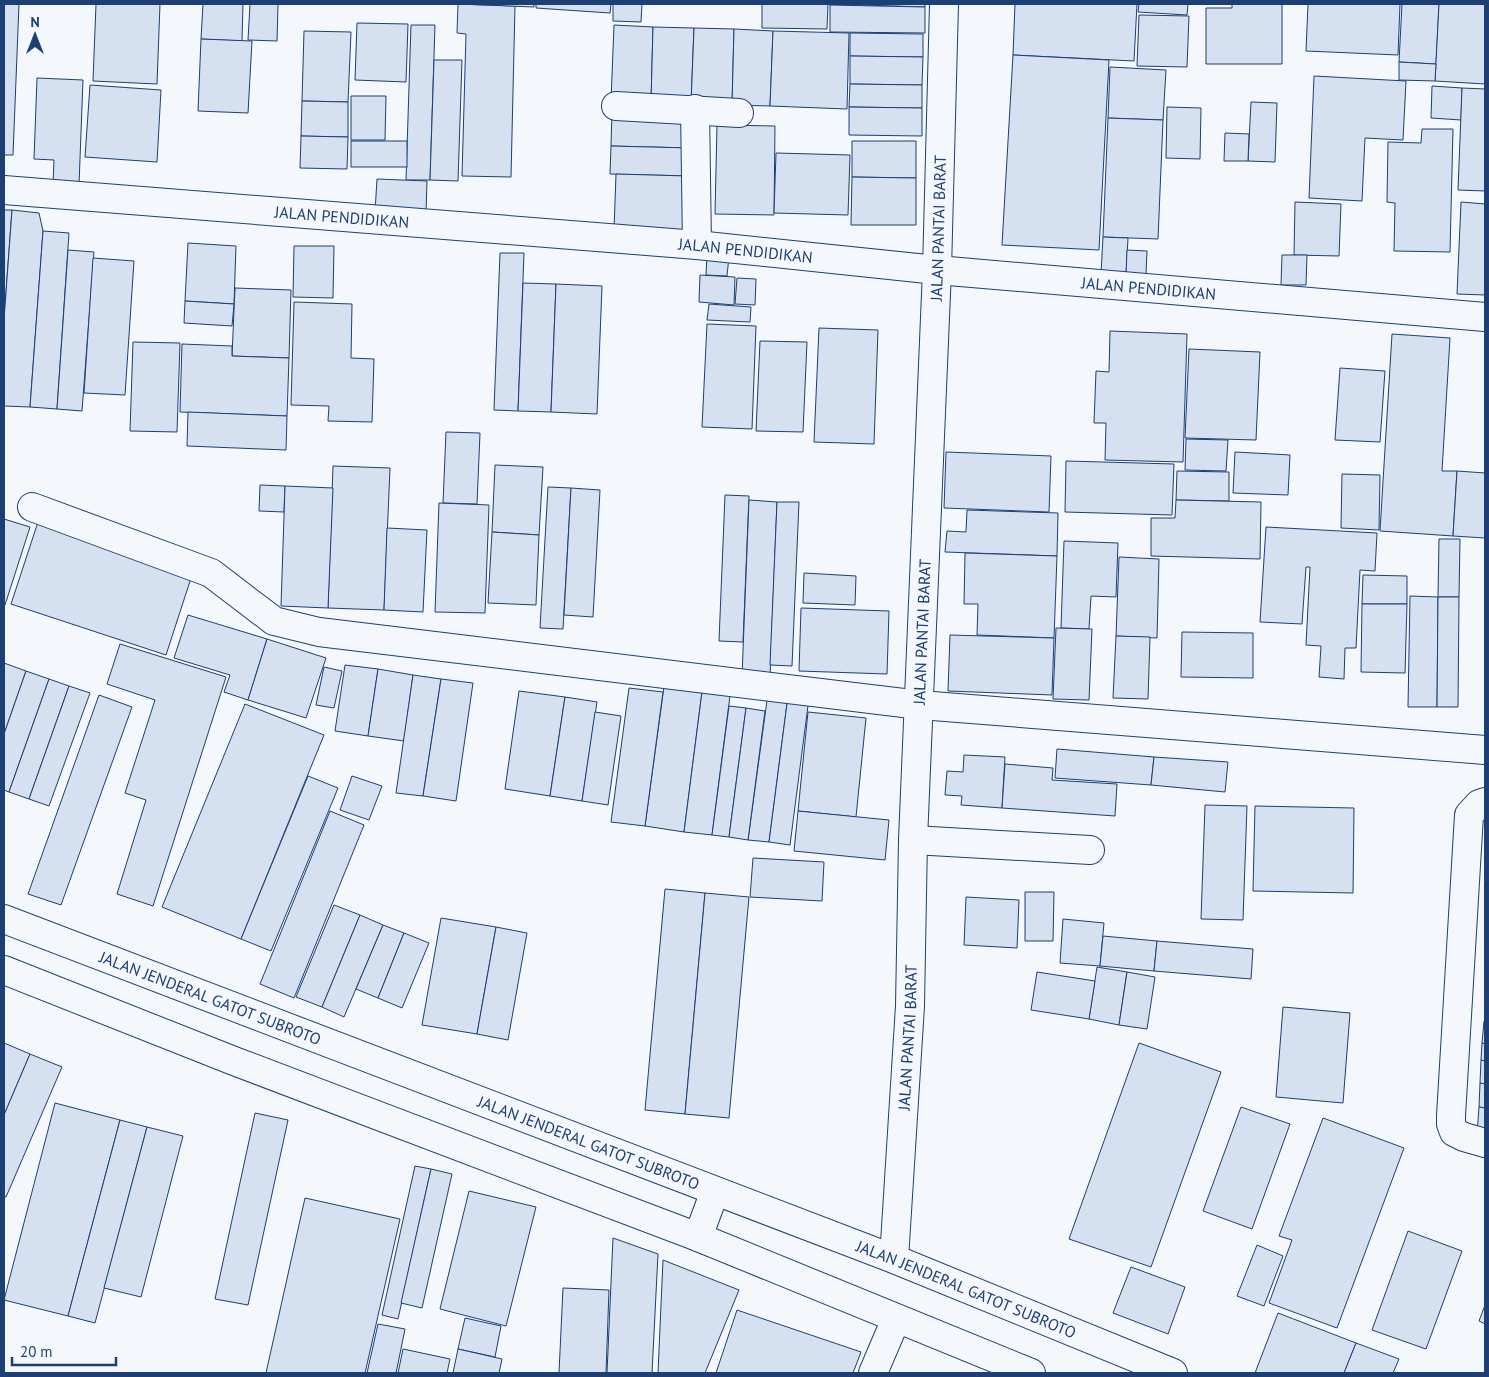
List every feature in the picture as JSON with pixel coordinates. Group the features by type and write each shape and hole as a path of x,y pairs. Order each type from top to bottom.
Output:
{"main road":[{"name":"JALAN PANTAI BARAT","path":"894,1259 910,1006 913,840 937,270 944,4"},
{"path":"616,106 740,113"},
{"path":"695,109 697,245"},
{"name":"JALAN PENDIDIKAN","path":"4,190 697,245 937,270 1485,317"},
{"path":"32,507 211,574 274,621 319,632 920,705 1485,750"},
{"path":"1485,802 1479,804 1469,815 1451,1116 1454,1132 1485,1143"},
{"path":"913,840 1090,850"},
{"name":"JALAN JENDERAL GATOT SUBROTO","path":"4,919 894,1259 1172,1373"},
{"path":"4,970 243,1065 698,1238 1031,1373"},
{"path":"698,1238 715,1191"},
{"path":"873,1373 896,1318"}],"building":[{"path":"4,4 19,4 13,155 4,155"},
{"path":"96,4 160,4 157,84 93,81"},
{"path":"203,4 243,4 242,41 201,39"},
{"path":"250,4 278,4 277,41 248,40"},
{"path":"458,4 515,6 511,177 462,176 466,34 457,33"},
{"path":"458,4 534,4 534,7"},
{"path":"536,4 611,4 610,13 536,8"},
{"path":"613,4 642,4 641,22 613,21"},
{"path":"762,4 828,4 827,29 762,28"},
{"path":"830,4 925,4 925,7"},
{"path":"1015,4 1137,4 1134,61 1013,55"},
{"path":"1139,4 1188,4 1187,15 1138,12"},
{"path":"1232,4 1282,4 1282,64 1206,64 1206,8 1232,8"},
{"path":"1308,4 1400,4 1398,55 1306,51"},
{"path":"1402,4 1439,4 1436,64 1399,62"},
{"path":"1439,4 1485,4 1485,84 1435,81"},
{"path":"830,5 925,7 925,33 830,32"},
{"path":"1139,15 1189,16 1187,67 1137,66"},
{"path":"357,23 408,24 406,82 355,80"},
{"path":"411,25 435,25 430,180 406,180"},
{"path":"614,25 653,27 651,102 611,101"},
{"path":"653,27 694,28 691,104 651,102"},
{"path":"694,28 734,29 732,105 691,104"},
{"path":"734,29 773,31 770,106 732,105"},
{"path":"304,31 351,32 348,102 302,101"},
{"path":"773,31 849,33 847,109 770,106"},
{"path":"850,33 923,34 923,57 850,56"},
{"path":"201,39 252,41 248,113 198,111"},
{"path":"1013,55 1109,60 1099,250 1002,245"},
{"path":"850,56 923,57 922,85 850,84"},
{"path":"434,60 462,60 458,181 430,180"},
{"path":"1399,62 1436,64 1435,81 1399,80"},
{"path":"1110,67 1166,70 1163,120 1108,118"},
{"path":"1314,76 1406,81 1403,140 1365,138 1362,201 1309,198"},
{"path":"37,78 83,80 79,185 53,184 54,160 34,159"},
{"path":"850,84 922,85 922,108 849,107"},
{"path":"90,85 161,90 157,162 85,157"},
{"path":"1432,86 1462,88 1461,120 1431,118"},
{"path":"1462,88 1485,89 1485,191 1458,190"},
{"path":"351,96 386,96 385,140 351,140"},
{"path":"302,101 348,102 348,137 301,136"},
{"path":"1251,102 1277,103 1275,162 1248,161"},
{"path":"849,107 922,108 922,136 849,135"},
{"path":"1167,107 1201,108 1200,159 1166,158"},
{"path":"612,110 690,112 690,148 611,146"},
{"path":"1108,118 1163,120 1158,239 1103,237"},
{"path":"717,125 775,126 774,215 715,214"},
{"path":"1422,129 1453,129 1450,252 1394,251 1395,203 1387,202 1388,142 1421,143"},
{"path":"1225,133 1249,134 1248,161 1224,161"},
{"path":"301,136 348,137 347,169 300,168"},
{"path":"351,141 407,141 407,167 351,167"},
{"path":"852,141 916,141 916,178 852,177"},
{"path":"611,146 690,148 688,176 610,174"},
{"path":"776,153 850,155 848,215 774,213"},
{"path":"616,174 688,176 687,232 614,230"},
{"path":"852,177 916,178 916,225 851,225"},
{"path":"377,179 427,181 426,214 375,212"},
{"path":"1295,202 1341,204 1339,256 1294,255"},
{"path":"1461,202 1485,204 1485,295 1457,294"},
{"path":"4,210 12,210 4,320"},
{"path":"12,210 39,213 43,231 30,407 4,406 4,320"},
{"path":"43,231 69,233 57,409 30,407"},
{"path":"1103,237 1128,238 1126,275 1101,274"},
{"path":"188,243 236,246 234,304 185,301"},
{"path":"294,246 334,246 333,298 293,297"},
{"path":"68,250 94,252 82,411 57,409"},
{"path":"1127,250 1147,251 1146,275 1126,275"},
{"path":"500,253 524,253 518,411 494,410"},
{"path":"707,255 729,256 727,276 706,275"},
{"path":"1282,255 1307,255 1306,285 1281,285"},
{"path":"93,258 134,261 125,395 84,393"},
{"path":"700,275 735,277 734,305 699,302"},
{"path":"737,278 756,279 755,305 735,304"},
{"path":"523,283 556,284 551,412 518,411"},
{"path":"556,284 602,286 597,414 551,412"},
{"path":"235,288 291,290 289,358 232,356"},
{"path":"185,301 234,304 232,326 184,323"},
{"path":"294,302 352,304 351,358 374,359 372,422 328,421 329,406 291,405"},
{"path":"709,304 751,307 750,322 707,320"},
{"path":"707,324 756,326 752,429 702,427"},
{"path":"819,328 878,330 874,444 814,442"},
{"path":"1110,331 1187,334 1183,462 1105,460 1106,423 1094,423 1096,371 1109,372"},
{"path":"1392,334 1450,338 1442,471 1457,471 1453,536 1380,531"},
{"path":"760,341 807,342 803,432 756,431"},
{"path":"133,342 180,343 177,432 130,431"},
{"path":"182,344 232,346 232,356 289,358 287,416 180,412"},
{"path":"1189,349 1260,352 1256,440 1185,438"},
{"path":"1340,368 1385,371 1380,442 1335,440"},
{"path":"188,412 287,416 286,450 187,446"},
{"path":"446,432 480,433 477,504 443,503"},
{"path":"1186,439 1228,440 1226,471 1185,470"},
{"path":"946,452 1051,456 1049,512 944,508"},
{"path":"1235,452 1290,455 1288,495 1233,493"},
{"path":"1066,461 1174,464 1172,515 1065,512"},
{"path":"495,465 543,467 539,535 492,532"},
{"path":"333,466 390,468 384,610 328,608"},
{"path":"1177,471 1229,472 1229,501 1176,500"},
{"path":"1457,471 1485,473 1485,538 1453,536"},
{"path":"1342,474 1380,475 1379,530 1341,528"},
{"path":"260,485 285,486 284,512 259,511"},
{"path":"285,486 333,488 328,608 281,606"},
{"path":"548,487 571,488 563,629 540,628"},
{"path":"571,488 600,490 593,617 564,615"},
{"path":"725,495 749,496 743,642 719,641"},
{"path":"749,500 777,502 770,677 742,676"},
{"path":"1176,500 1261,502 1260,559 1151,556 1151,518 1175,518"},
{"path":"777,502 799,502 792,666 770,665"},
{"path":"439,503 489,505 485,613 435,612"},
{"path":"967,510 1058,513 1057,556 945,552 947,531 966,532"},
{"path":"4,519 30,527 5,605 4,604"},
{"path":"38,522 193,572 166,655 11,604"},
{"path":"1266,527 1377,533 1375,571 1360,570 1356,648 1345,648 1344,679 1319,677 1321,646 1306,645 1310,567 1306,567 1302,624 1260,622"},
{"path":"387,528 427,530 423,612 384,610"},
{"path":"492,532 539,535 536,605 488,603"},
{"path":"1439,539 1460,539 1459,597 1438,597"},
{"path":"1064,541 1118,543 1116,597 1091,596 1089,629 1061,628"},
{"path":"965,553 1057,556 1054,638 977,635 978,604 964,604"},
{"path":"1119,557 1159,559 1157,638 1116,636"},
{"path":"804,573 856,576 855,605 803,603"},
{"path":"1363,575 1407,576 1407,604 1362,604"},
{"path":"1410,596 1438,597 1437,707 1408,707"},
{"path":"1438,597 1459,597 1458,707 1437,707"},
{"path":"1362,604 1407,604 1405,673 1361,672"},
{"path":"801,608 889,611 887,674 799,671"},
{"path":"188,615 267,639 248,700 224,692 230,675 174,658"},
{"path":"1056,628 1092,629 1089,700 1053,699"},
{"path":"1182,632 1253,633 1253,678 1181,677"},
{"path":"950,635 1054,638 1052,695 948,691"},
{"path":"1116,636 1150,637 1148,699 1113,698"},
{"path":"267,639 326,658 306,718 248,700"},
{"path":"120,644 226,677 153,906 117,894 146,800 125,793 155,700 107,684"},
{"path":"4,663 26,671 4,734"},
{"path":"345,665 378,669 368,736 335,731"},
{"path":"324,667 342,671 334,708 316,705"},
{"path":"378,669 413,675 404,741 368,736"},
{"path":"26,671 49,679 9,792 4,790 4,734"},
{"path":"413,675 441,679 423,796 396,793"},
{"path":"49,679 69,686 29,799 9,792"},
{"path":"441,679 473,683 456,801 423,796"},
{"path":"665,679 703,684 684,832 645,826"},
{"path":"703,684 731,688 712,835 684,832"},
{"path":"69,686 90,693 49,806 29,799"},
{"path":"629,688 663,692 645,826 611,822"},
{"path":"519,691 565,697 550,796 505,789"},
{"path":"768,693 788,696 769,842 748,840"},
{"path":"99,695 132,707 61,905 28,894"},
{"path":"788,696 809,698 790,845 769,842"},
{"path":"565,697 597,702 582,801 550,796"},
{"path":"245,704 324,735 241,939 162,907"},
{"path":"729,706 746,708 729,837 712,835"},
{"path":"746,708 765,711 748,840 729,837"},
{"path":"595,712 621,716 608,805 582,801"},
{"path":"808,712 866,718 856,817 798,811"},
{"path":"1057,749 1154,757 1151,785 1055,778"},
{"path":"964,755 1005,757 1002,808 961,805 962,796 945,795 947,771 963,772"},
{"path":"1154,757 1228,762 1225,792 1151,785"},
{"path":"1005,764 1053,768 1052,780 1117,784 1115,816 1002,808"},
{"path":"308,776 338,788 271,951 241,939"},
{"path":"352,776 382,786 369,820 340,810"},
{"path":"1205,805 1247,806 1243,920 1201,919"},
{"path":"1255,806 1354,808 1353,893 1253,891"},
{"path":"330,811 364,825 294,998 260,984"},
{"path":"798,811 889,820 885,860 794,851"},
{"path":"753,858 824,862 822,901 750,897"},
{"path":"665,889 705,893 685,1114 645,1110"},
{"path":"1025,892 1054,892 1053,941 1025,941"},
{"path":"705,893 749,897 729,1118 685,1114"},
{"path":"966,897 1019,900 1017,948 964,945"},
{"path":"334,905 360,915 322,1007 296,997"},
{"path":"360,915 383,925 344,1017 322,1007"},
{"path":"441,918 496,927 477,1034 422,1025"},
{"path":"1063,919 1104,923 1100,966 1060,963"},
{"path":"383,925 404,933 378,998 356,989"},
{"path":"496,927 527,933 508,1040 477,1034"},
{"path":"404,933 429,943 402,1008 378,998"},
{"path":"1103,936 1157,941 1154,971 1100,966"},
{"path":"1157,941 1253,949 1251,979 1154,971"},
{"path":"1097,967 1127,972 1119,1025 1089,1019"},
{"path":"1037,972 1095,981 1089,1019 1031,1010"},
{"path":"1127,972 1155,977 1147,1029 1119,1025"},
{"path":"1283,1007 1350,1013 1343,1103 1276,1097"},
{"path":"1485,1021 1485,1044 1482,1043"},
{"path":"4,1043 30,1054 4,1115"},
{"path":"1139,1043 1221,1072 1151,1267 1069,1239"},
{"path":"1482,1043 1485,1044 1485,1061 1481,1060"},
{"path":"30,1054 62,1067 6,1197 4,1196 4,1115"},
{"path":"1481,1060 1485,1061 1485,1084 1480,1083"},
{"path":"1480,1083 1485,1084 1485,1108 1479,1107"},
{"path":"55,1103 120,1120 68,1316 4,1300"},
{"path":"1241,1107 1290,1124 1252,1229 1203,1211"},
{"path":"1479,1107 1485,1108 1485,1136 1477,1135"},
{"path":"255,1113 288,1120 248,1305 215,1299"},
{"path":"1323,1118 1404,1148 1337,1328 1269,1303 1292,1240 1279,1236"},
{"path":"120,1120 147,1127 95,1323 68,1316"},
{"path":"147,1127 183,1136 141,1297 104,1288"},
{"path":"415,1166 431,1169 398,1319 382,1315"},
{"path":"431,1169 452,1174 422,1308 401,1303"},
{"path":"469,1191 536,1207 506,1326 440,1309"},
{"path":"305,1198 400,1219 365,1373 266,1373"},
{"path":"1408,1231 1462,1251 1426,1349 1372,1330"},
{"path":"613,1238 658,1254 652,1373 607,1373"},
{"path":"1257,1245 1283,1256 1264,1306 1237,1296"},
{"path":"663,1260 739,1290 705,1373 658,1373"},
{"path":"1131,1267 1185,1287 1168,1334 1113,1313"},
{"path":"563,1288 609,1290 606,1373 559,1373"},
{"path":"1485,1305 1485,1324 1479,1321"},
{"path":"737,1310 861,1352 853,1373 716,1373"},
{"path":"1278,1313 1356,1343 1344,1373 1255,1373"},
{"path":"465,1318 501,1326 495,1357 458,1349"},
{"path":"378,1324 405,1329 396,1373 367,1373"},
{"path":"1356,1343 1399,1359 1393,1373 1344,1373"},
{"path":"403,1349 450,1359 447,1373 398,1373"},
{"path":"458,1349 502,1359 499,1373 453,1373"}]}
